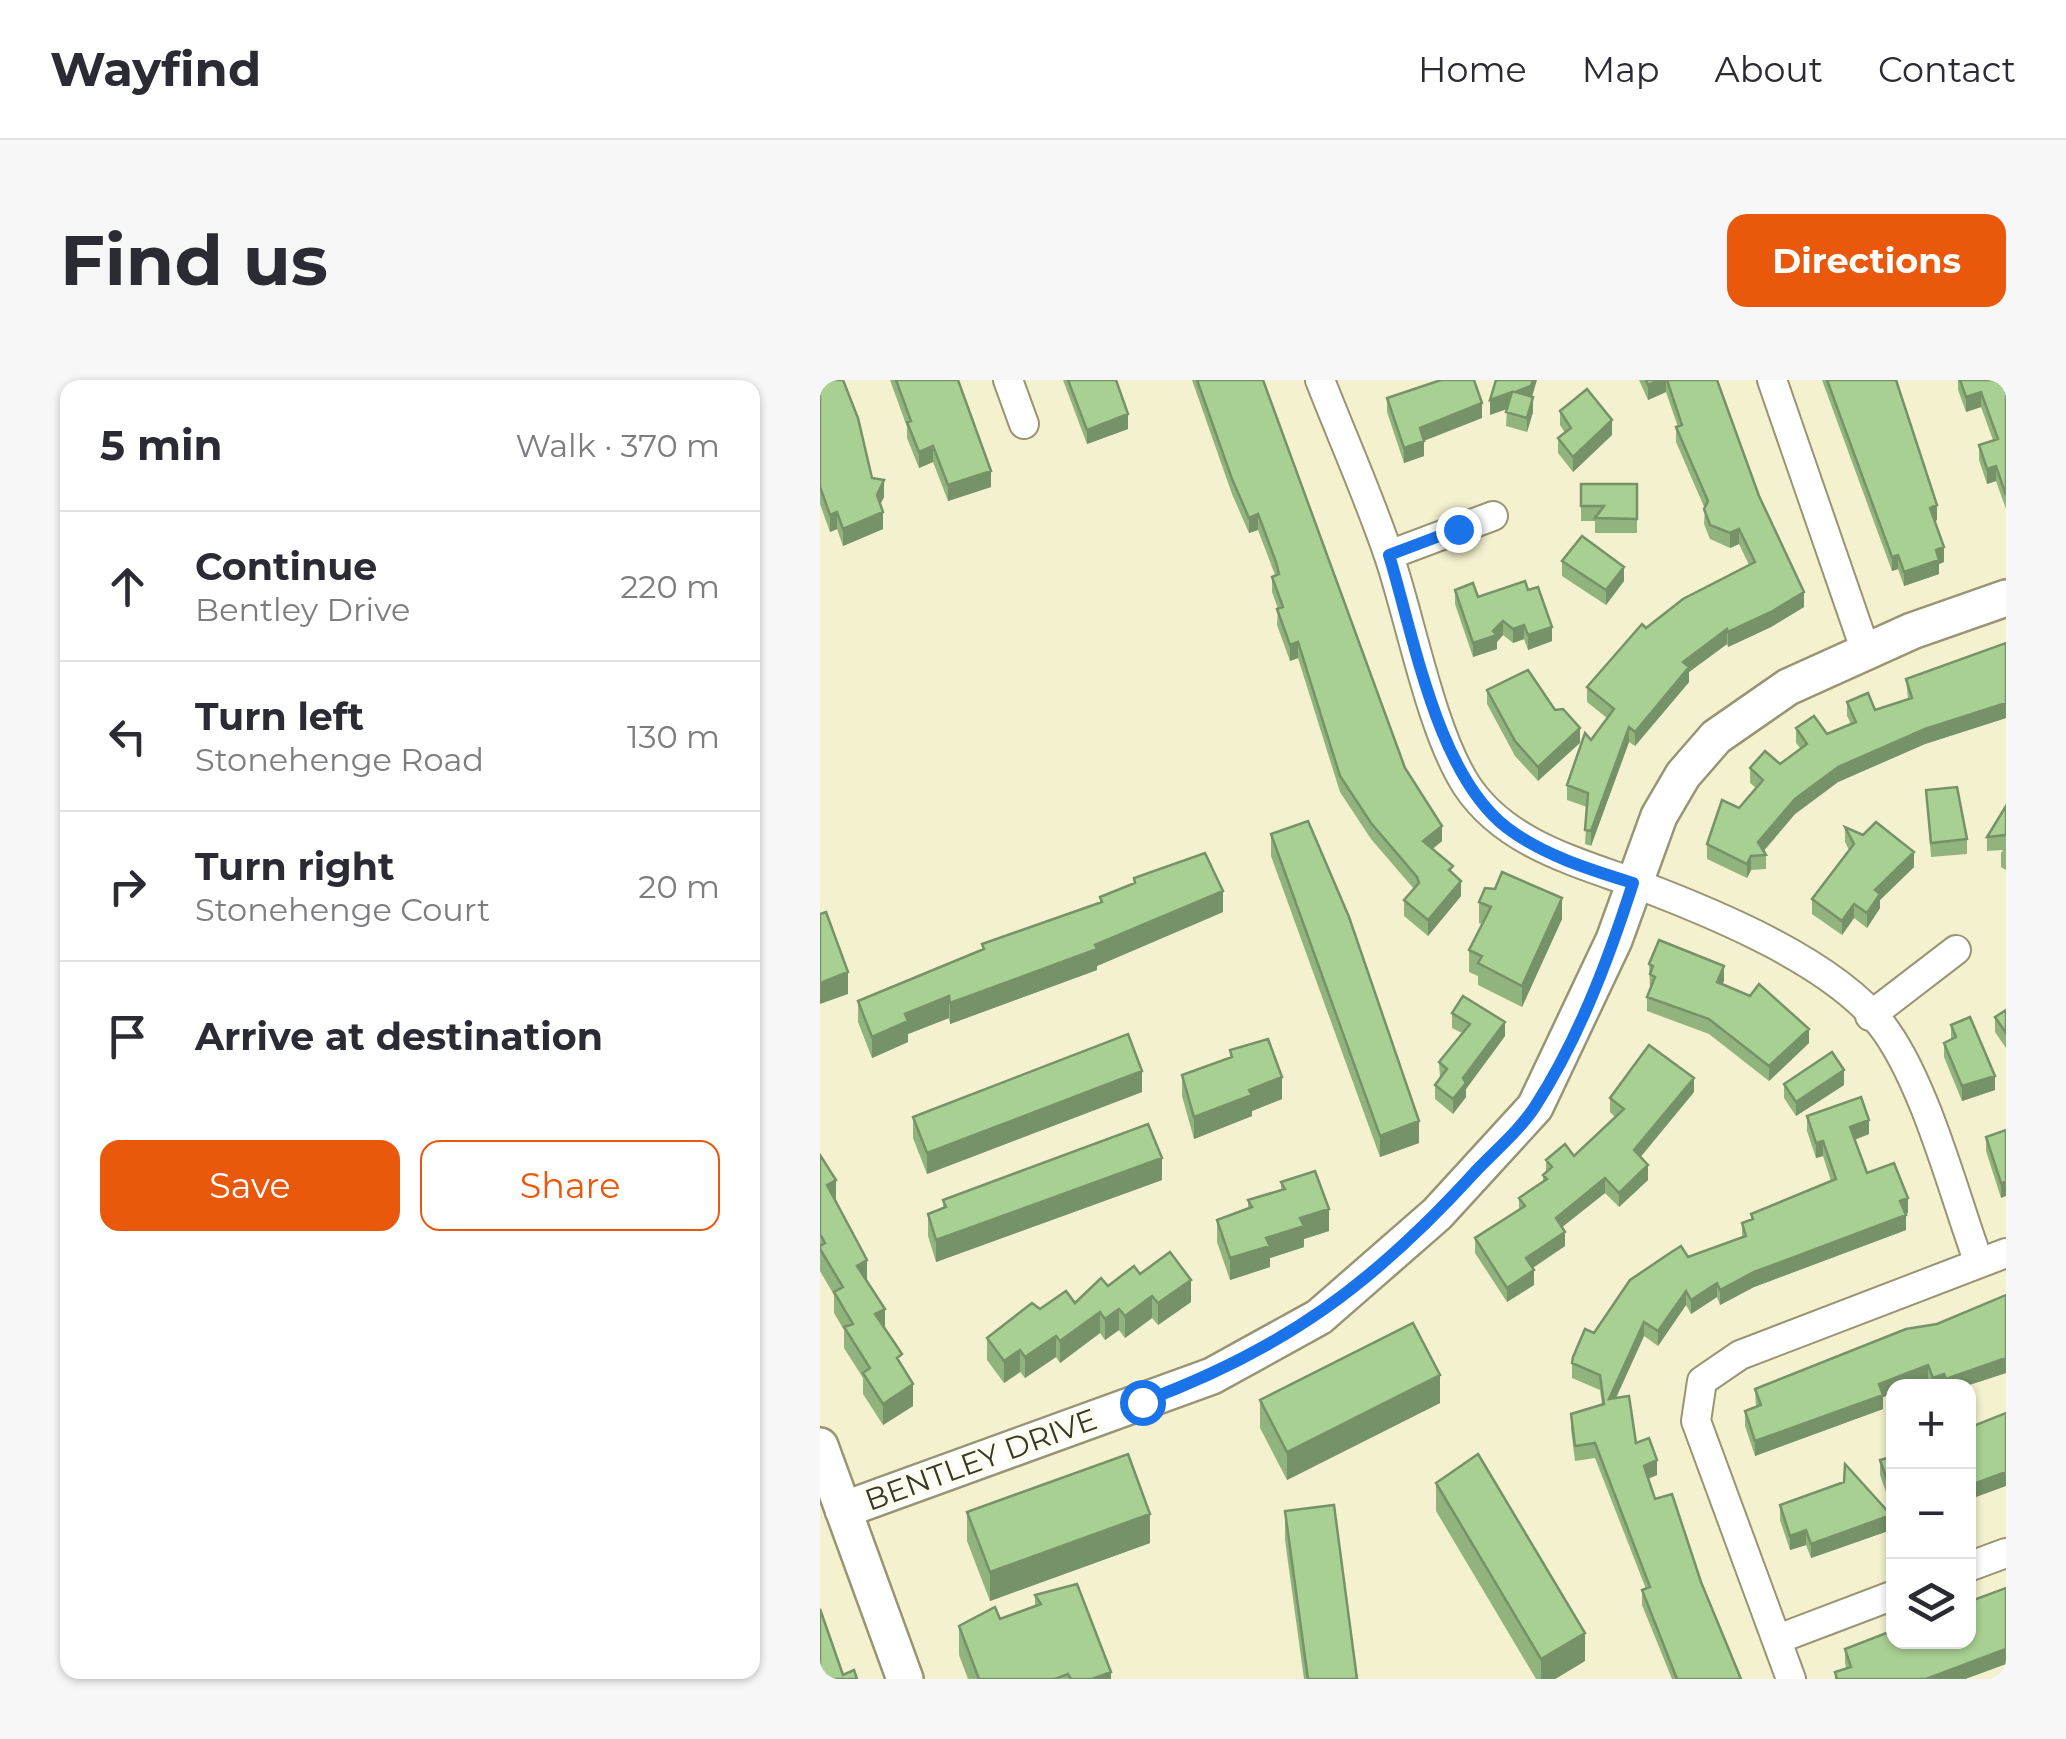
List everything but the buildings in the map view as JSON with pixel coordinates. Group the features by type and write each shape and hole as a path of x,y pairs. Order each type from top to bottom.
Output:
{"street":[{"path":"1008,380 1024,424"},
{"path":"1320,380 1389,555 1439,720 1467,786 1506,828 1572,862 1767,939 1841,989 1886,1030 1915,1090 1979,1263"},
{"path":"1772,380 1866,652"},
{"path":"1389,555 1493,516"},
{"name":"BENTLEY DRIVE","path":"843,1510 1212,1376 1319,1317 1438,1214 1535,1107 1614,940 1659,816 1683,776 1716,738 1788,687 2006,598"},
{"path":"1870,1016 1956,950"},
{"path":"1791,1679 1696,1421 1702,1381 1740,1356 2006,1253"},
{"path":"820,1446 904,1679"},
{"path":"1976,1564 2006,1553"},
{"path":"1778,1639 1886,1599"}],"route":[{"path":"1142,1402 1212,1376 1319,1317 1438,1214 1535,1107 1614,940 1633,883 1572,862 1506,828 1467,786 1439,720 1389,555 1458,529"}]}
